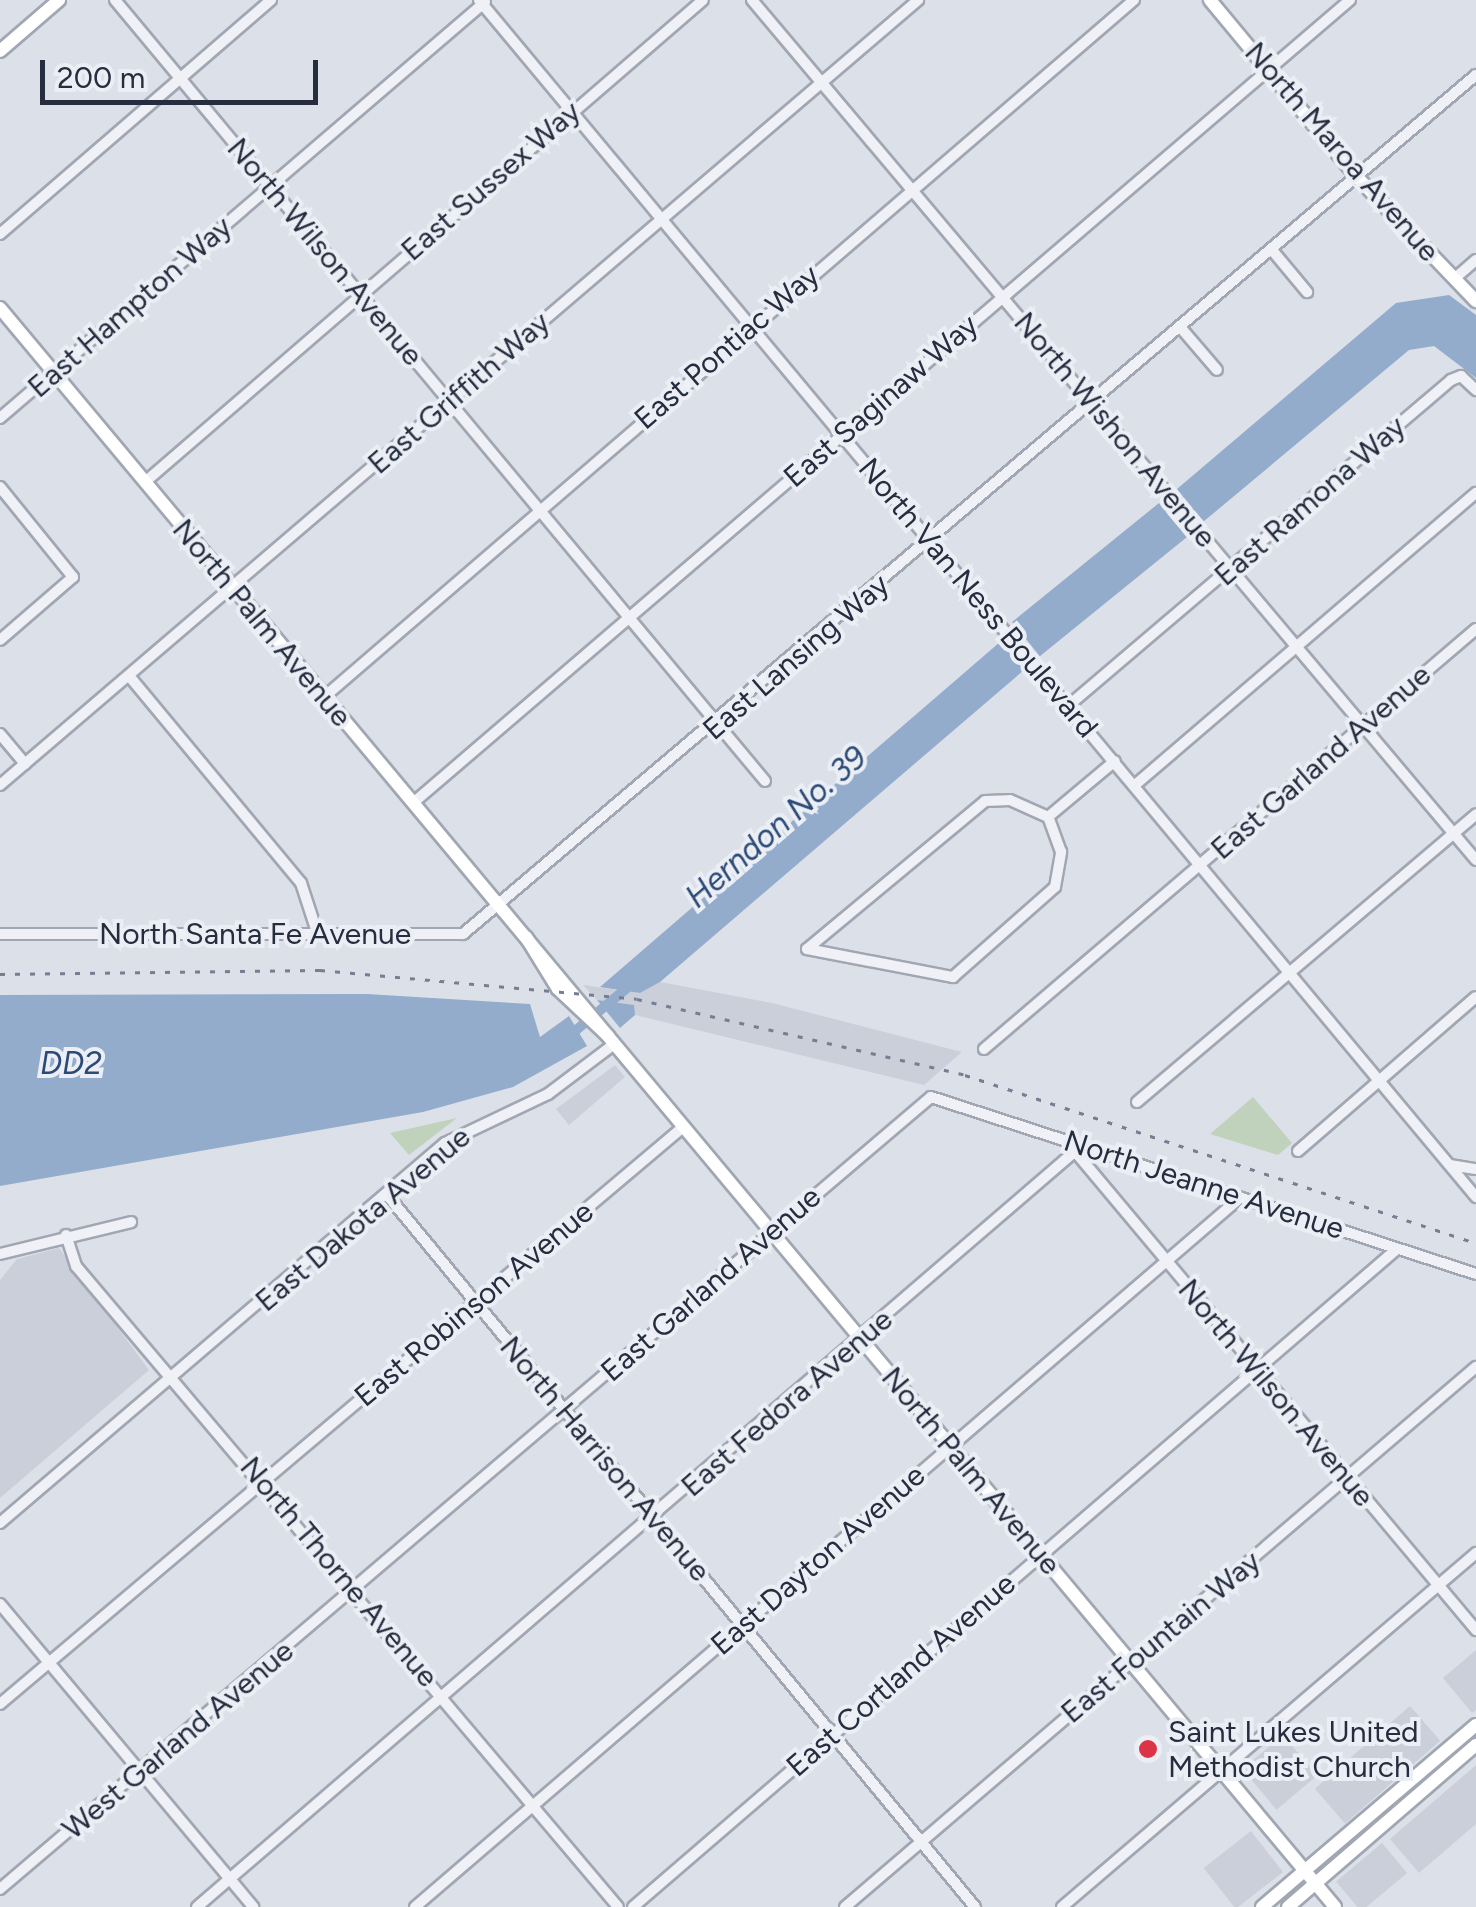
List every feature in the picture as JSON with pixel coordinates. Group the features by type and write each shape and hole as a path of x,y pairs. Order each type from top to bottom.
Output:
{"main road":[{"path":"0,51 58,0"},
{"name":"North Maroa Avenue","path":"1210,0 1357,177 1476,301"},
{"name":"North Palm Avenue","path":"0,308 1334,1907"},
{"path":"1262,1907 1476,1725"},
{"path":"1288,1907 1476,1745"}],"street":[{"name":"North Wilson Avenue","path":"115,0 765,780"},
{"path":"0,234 271,0"},
{"name":"East Sussex Way","path":"145,482 703,0"},
{"name":"North Wishon Avenue","path":"752,0 1476,860"},
{"name":"East Griffith Way","path":"0,785 918,0"},
{"name":"East Pontiac Way","path":"324,698 538,508 1134,0"},
{"name":"East Saginaw Way","path":"413,803 1350,0"},
{"name":"North Van Ness Boulevard","path":"483,1 1476,1196"},
{"name":"East Hampton Way","path":"0,418 483,1"},
{"name":"East Lansing Way","path":"502,908 1476,75"},
{"path":"1272,250 1307,292"},
{"path":"1454,279 1476,260"},
{"path":"1181,328 1217,370"},
{"name":"East Ramona Way","path":"1068,706 1461,376 1476,390"},
{"path":"0,640 73,576 1,491"},
{"path":"1135,785 1476,494"},
{"name":"East Garland Avenue","path":"984,1050 1476,629"},
{"path":"130,677 301,883 316,929"},
{"path":"0,734 25,764"},
{"path":"1048,818 1114,761"},
{"path":"1010,800 1048,818 1060,852 1056,887 964,968 937,980 807,949 984,801 1010,800"},
{"path":"1136,1102 1476,814"},
{"name":"North Santa Fe Avenue","path":"0,934 316,929 447,936 502,908"},
{"path":"1298,1152 1476,997"},
{"name":"East Dakota Avenue","path":"0,1523 388,1196 445,1143 548,1094 606,1034"},
{"name":"East Garland Avenue","path":"355,1591 771,1230 931,1097"},
{"name":"North Jeanne Avenue","path":"931,1097 1080,1150 1476,1274"},
{"name":"East Robinson Avenue","path":"0,1704 684,1126"},
{"name":"North Wilson Avenue","path":"1080,1150 1166,1262 1476,1630"},
{"name":"East Fedora Avenue","path":"197,1907 1080,1150"},
{"path":"1450,1165 1476,1170"},
{"name":"North Harrison Avenue","path":"388,1196 976,1907"},
{"name":"East Dayton Avenue","path":"414,1907 1240,1198"},
{"path":"0,1254 131,1222"},
{"name":"North Thorne Avenue","path":"66,1236 76,1266 264,1481 618,1907"},
{"name":"East Cortland Avenue","path":"633,1907 1397,1248"},
{"name":"East Fountain Way","path":"845,1907 1476,1368"},
{"path":"1062,1907 1476,1554"},
{"name":"West Garland Avenue","path":"0,1889 355,1591"},
{"path":"0,1604 253,1907"}],"shaded area":[{"path":"660,982 772,1003 962,1052 924,1085 635,1015 633,1005 597,1000 583,985 640,993"},
{"path":"615,1065 625,1077 569,1125 556,1109"},
{"path":"59,1248 149,1370 0,1498 0,1280 17,1259"},
{"path":"1476,1650 1476,1710 1472,1713 1443,1678"},
{"path":"1410,1706 1440,1741 1345,1823 1315,1789"},
{"path":"1283,1735 1317,1776 1276,1810 1242,1769"},
{"path":"1476,1765 1476,1824 1419,1873 1390,1839"},
{"path":"1251,1831 1283,1872 1234,1907 1204,1868"},
{"path":"1382,1843 1407,1873 1366,1907 1357,1907 1336,1882"}],"green space":[{"path":"1253,1097 1292,1143 1278,1155 1210,1134"},
{"path":"457,1118 409,1155 390,1133"}],"water":[{"path":"1449,295 1476,315 1476,378 1434,346 1409,350 1203,522 1177,489 1396,303"},
{"path":"1159,503 1187,537 1040,656 1012,622"},
{"path":"1000,642 1024,670 660,982 640,993 600,987"},
{"name":"DD2","path":"367,994 530,1004 540,1037 569,1016 587,1046 513,1087 423,1112 0,1186 0,995"},
{"path":"597,1000 634,1005 635,1015 620,1028"}],"waterway":[{"name":"Herndon No. 39","path":"569,1036 633,983"}],"railway":[{"path":"0,974 320,970 637,999 965,1075 1476,1243"}],"place":[{"name":"Saint Lukes United Methodist Church","path":"1148,1749"}]}
